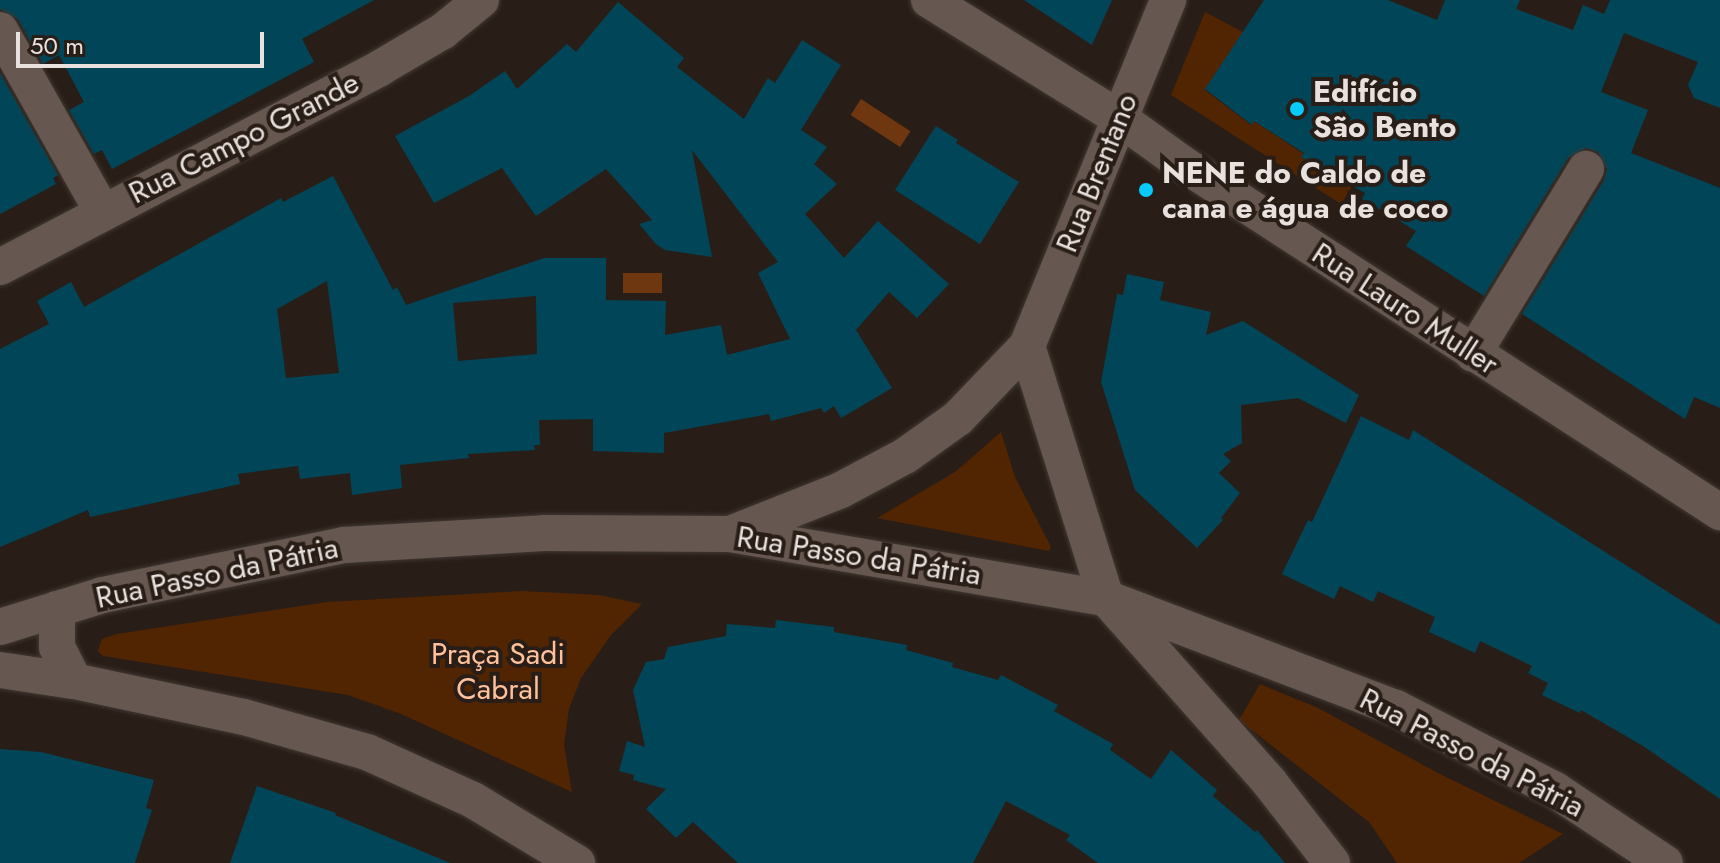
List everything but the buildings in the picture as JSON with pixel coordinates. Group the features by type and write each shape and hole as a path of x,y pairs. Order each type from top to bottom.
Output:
{"street":[{"name":"Rua Campo Grande","path":"0,267 380,68 443,31 481,0"},
{"name":"Rua Lauro Muller","path":"929,0 1119,118 1180,162 1720,512"},
{"name":"Rua Brentano","path":"730,534 841,490 905,456 958,418 1027,346 1168,0"},
{"path":"0,30 102,211"},
{"path":"1473,354 1586,169"},
{"path":"1027,346 1106,598 1270,783 1332,863"},
{"name":"Rua Passo da Pátria","path":"0,627 103,595 344,545 544,533 730,534 1106,598 1396,708 1555,790 1665,863"},
{"path":"57,609 57,647 74,681"},
{"path":"0,638 74,681"},
{"path":"0,670 74,681 244,717 367,752 473,800 577,863"}],"green space":[{"path":"1205,12 1243,32 1205,90 1251,125 1254,121 1352,186 1341,204 1171,95"},
{"path":"1001,432 1015,477 1051,547 1049,551 877,518 955,472"},
{"name":"Praça Sadi Cabral","path":"523,591 599,595 642,604 611,635 581,678 569,709 564,744 572,792 401,714 348,695 103,656 98,651 102,639 117,634 327,602"},
{"path":"1260,684 1318,708 1440,774 1563,834 1519,863 1397,863 1369,822 1239,720"}],"shaded area":[{"path":"861,99 910,131 900,147 851,115"},
{"path":"623,273 662,273 662,293 623,293"}],"place":[{"name":"Edifício São Bento","path":"1297,109"},
{"name":"NENE do Caldo de cana e água de coco","path":"1146,190"}]}
